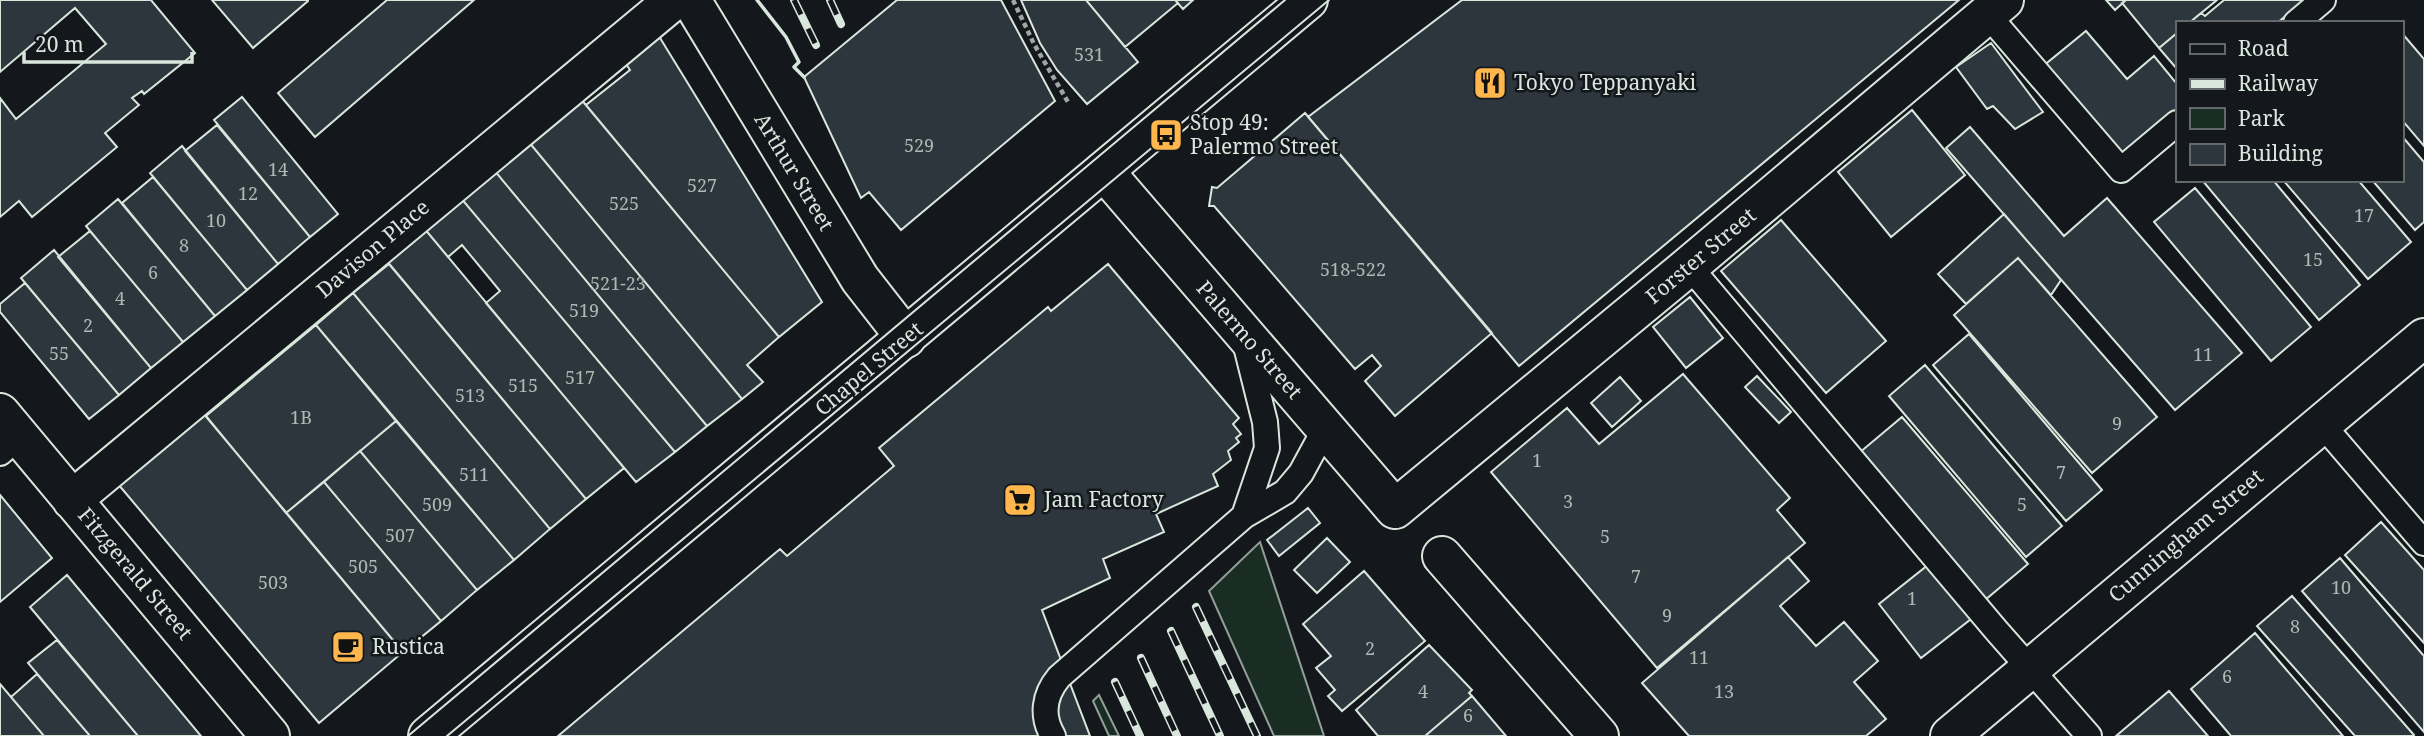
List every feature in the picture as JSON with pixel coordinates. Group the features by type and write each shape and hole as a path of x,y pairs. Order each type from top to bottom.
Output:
{"street":[{"name":"Davison Place","path":"72,500 674,0"},
{"name":"Arthur Street","path":"691,0 860,279 906,338"},
{"name":"Chapel Street","path":"428,736 1308,0"},
{"name":"Forster Street","path":"1395,509 1689,266 1995,7"},
{"name":"Palermo Street","path":"1104,171 1395,509"},
{"name":"Cunningham Street","path":"1950,736 2424,338"},
{"name":"Fitzgerald Street","path":"6,434 72,500 270,736"},
{"path":"1443,556 1599,736"}],"lane":[{"path":"2298,21 2323,0"},
{"path":"1995,7 2121,170 2176,124"},
{"path":"1689,266 2089,736"},
{"path":"1243,333 1265,422 1267,448 1244,516"},
{"path":"2322,423 2424,543"},
{"path":"1053,736 1045,714 1052,685 1094,644 1244,516 1285,492 1301,473 1326,427"}],"path":[{"path":"1013,0 1034,44 1068,102"}],"green space":[{"path":"1260,542 1324,736 1274,736 1209,591"},
{"path":"1099,695 1119,736 1109,736 1093,701"}],"building":[{"path":"0,0 151,0 195,53 144,94 142,91 132,98 139,105 105,133 117,147 32,217 19,201 0,217 0,98 16,119 106,44 75,8 0,72"},
{"path":"212,0 308,0 308,1 253,48"},
{"path":"387,0 474,0 315,137 278,93"},
{"path":"897,0 1001,0 1055,101 901,230 869,192 861,198 804,77"},
{"path":"1021,0 1086,0 1138,62 1087,104 1057,70 1040,43"},
{"path":"1086,0 1175,0 1178,3 1125,47"},
{"path":"1175,0 1193,0 1183,9"},
{"path":"1462,0 1959,0 1519,366 1308,117"},
{"path":"2106,0 2126,0 2115,10"},
{"path":"2126,0 2217,0 2191,21 2176,21 2176,34 2159,48 2122,3"},
{"path":"2224,0 2305,0 2279,21 2191,21 2201,13 2205,16"},
{"path":"2086,31 2127,79 2154,56 2176,83 2176,111 2119,158 2042,67"},
{"path":"657,33 822,302 779,337 586,105 630,70 624,61"},
{"path":"2176,34 2176,68 2159,48"},
{"path":"2403,34 2424,59 2424,146 2403,121"},
{"path":"1991,43 2043,112 2015,129 1993,106 1987,109 1956,67"},
{"path":"242,97 338,214 310,237 214,120"},
{"path":"580,98 779,337 747,365 763,382 742,399 528,141"},
{"path":"1912,110 1965,175 1891,237 1838,172"},
{"path":"1305,113 1492,333 1395,416 1365,381 1381,366 1372,355 1355,369 1214,206 1209,206 1212,187 1217,188"},
{"path":"217,125 310,237 278,264 185,151"},
{"path":"1970,127 2064,236 2107,198 2242,353 2175,410 1946,148"},
{"path":"2403,137 2424,162 2424,222 2415,230 2374,182 2403,182"},
{"path":"528,141 742,399 707,426 494,170"},
{"path":"182,146 278,264 247,290 150,173"},
{"path":"494,170 707,426 675,452 460,197"},
{"path":"153,177 247,290 215,316 122,203"},
{"path":"2204,182 2275,182 2360,285 2319,320"},
{"path":"2285,182 2360,182 2411,242 2368,279"},
{"path":"2195,188 2311,327 2271,361 2154,222"},
{"path":"460,197 675,452 636,482 486,303 500,291 462,245 448,257 424,228"},
{"path":"118,199 215,316 183,342 86,226"},
{"path":"2004,214 2061,280 2051,295 2018,258 1966,304 1938,274"},
{"path":"1781,220 1886,341 1826,393 1721,271"},
{"path":"424,228 624,468 586,499 386,260"},
{"path":"90,231 183,342 151,368 58,257"},
{"path":"54,250 151,368 119,395 21,278"},
{"path":"2018,258 2157,417 2092,473 1954,315"},
{"path":"389,264 586,499 550,529 353,293"},
{"name":"Jam Factory","path":"1108,264 1239,418 1233,424 1241,434 1236,438 1239,442 1228,451 1231,460 1213,474 1218,486 1156,514 1164,532 1103,559 1110,578 1042,610 1090,736 558,736 780,549 787,556 894,466 879,448 1048,307 1051,311"},
{"path":"25,283 119,395 89,419 0,312 0,304"},
{"path":"353,293 550,529 514,560 316,325"},
{"path":"1690,297 1723,338 1686,368 1653,327"},
{"path":"316,325 396,421 286,513 206,416"},
{"path":"1969,334 2102,490 2066,521 1933,365"},
{"path":"1925,365 2062,526 2026,557 1889,396"},
{"path":"1683,374 1790,498 1777,510 1805,543 1657,668 1491,472 1567,408 1599,444"},
{"path":"1757,376 1791,412 1779,423 1745,387"},
{"path":"1620,377 1641,401 1612,427 1591,403"},
{"path":"203,413 403,652 319,723 118,484"},
{"path":"1902,417 2028,564 1985,600 1859,453"},
{"path":"396,421 514,560 477,590 360,451"},
{"path":"360,451 477,590 441,621 324,482"},
{"path":"324,482 441,621 403,652 286,513"},
{"path":"0,495 52,558 0,602"},
{"path":"1308,508 1320,523 1279,556 1267,540"},
{"path":"2381,522 2424,570 2424,643 2345,555"},
{"path":"1327,538 1350,562 1317,593 1294,570"},
{"path":"1788,557 1809,581 1780,606 1816,646 1844,622 1878,661 1854,682 1886,719 1866,736 1689,736 1642,683"},
{"path":"2340,558 2424,656 2424,732 2302,591"},
{"path":"1928,565 1971,619 1921,658 1879,604"},
{"path":"1364,571 1425,641 1342,711 1328,696 1335,690 1316,668 1331,656 1303,624"},
{"path":"67,575 201,736 138,736 30,607"},
{"path":"2292,596 2413,736 2355,736 2257,626"},
{"path":"2255,633 2343,736 2231,736 2191,689"},
{"path":"57,640 138,736 90,736 28,663"},
{"path":"1429,645 1472,690 1469,693 1472,696 1425,736 1378,736 1356,710"},
{"path":"37,674 90,736 44,736 11,697"},
{"path":"0,684 44,736 0,736"},
{"path":"2169,691 2208,736 2116,736"},
{"path":"1472,696 1506,736 1425,736"}],"tram line":[{"path":"408,736 1285,0"},
{"path":"447,736 1329,0"}],"railway":[{"path":"794,0 816,45"},
{"path":"830,0 841,24"},
{"path":"1196,607 1257,736"},
{"path":"1171,631 1220,736"},
{"path":"1141,658 1177,736"},
{"path":"1115,682 1140,736"}],"wall":[{"path":"757,0 786,37 799,62 794,67 804,77"}],"place":[{"name":"Tokyo Teppanyaki","path":"1490,83"},
{"name":"Stop 49: Palermo Street","path":"1166,135"},
{"name":"Jam Factory","path":"1020,500"},
{"name":"Rustica","path":"348,647"}]}
